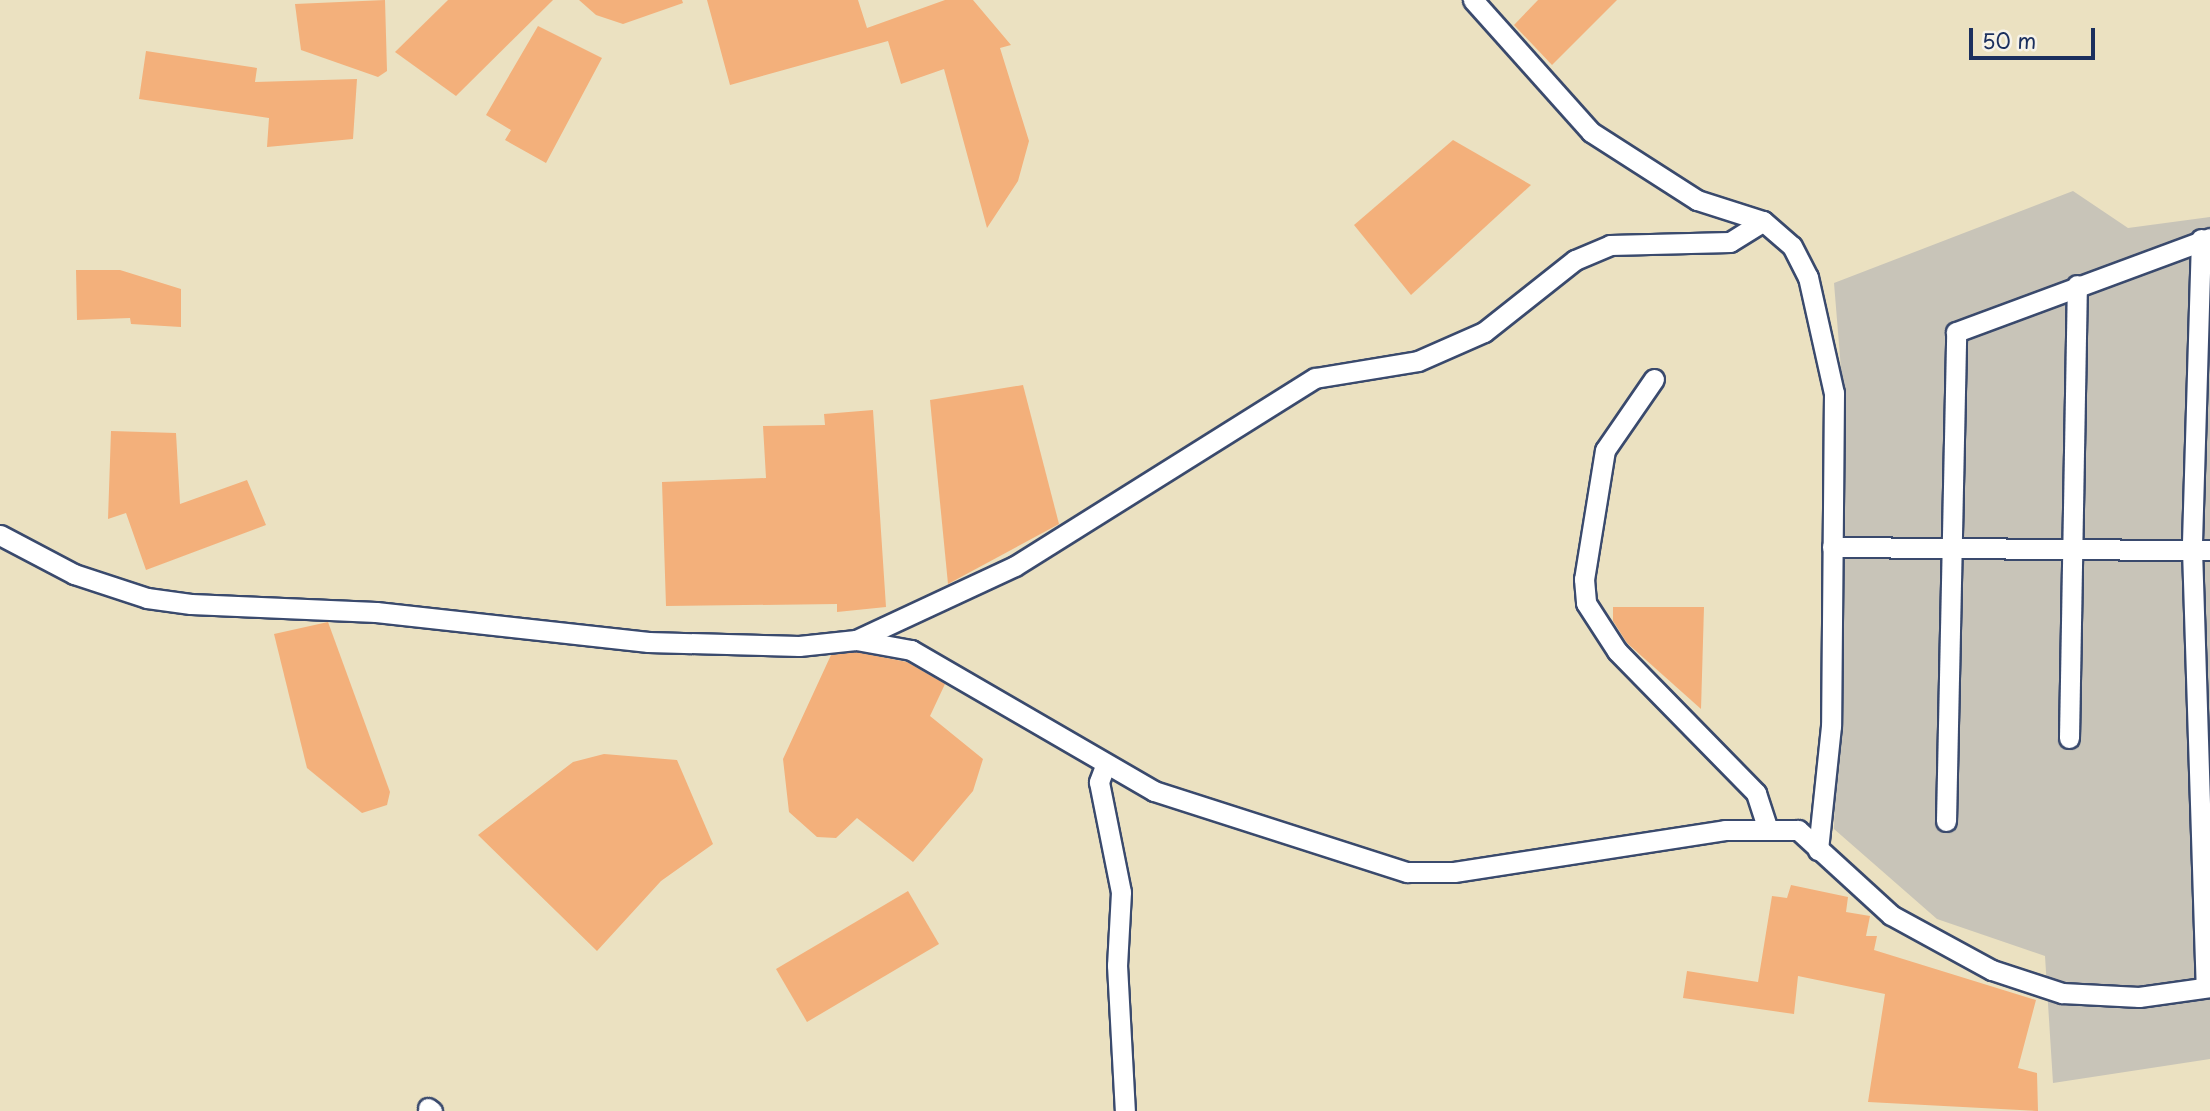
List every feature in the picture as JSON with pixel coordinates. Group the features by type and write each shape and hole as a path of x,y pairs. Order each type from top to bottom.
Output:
{"street":[{"path":"1473,0 1591,132 1697,200 1763,221 1792,246 1808,277 1834,393 1831,726 1818,850"},
{"path":"856,640 1015,566 1315,378 1418,361 1484,332 1575,260 1610,245 1730,242 1763,221"},
{"path":"0,535 75,574 147,598 191,604 376,612 648,642 799,646 856,640 912,650 965,676 1072,738 1105,766 1154,791 1408,872 1454,872 1767,826 1798,830 1891,915 1992,970 2062,993 2139,997 2208,987 2201,550 2206,239 1956,332 1946,821"},
{"path":"2069,737 2077,285"},
{"path":"1654,379 1605,450 1586,603 1618,651 1756,793 1767,826"},
{"path":"1832,547 2201,550"},
{"path":"1105,766 1099,782 1121,892 1117,965 1125,1111"}],"shaded area":[{"path":"2073,191 2128,228 2210,217 2210,1059 2053,1083 2045,956 1937,919 1834,829 1845,418 1834,283"}],"building":[{"path":"385,0 387,71 378,77 301,50 295,4"},
{"path":"448,0 553,0 456,96 395,52"},
{"path":"579,0 682,0 683,3 623,24 596,15"},
{"path":"707,0 858,0 867,28 945,0 973,0 1011,45 1000,48 1029,141 1018,181 987,228 944,69 901,84 888,41 730,85"},
{"path":"1538,0 1617,0 1552,65 1514,25"},
{"path":"538,26 602,58 546,163 505,140 511,130 486,115"},
{"path":"146,51 257,68 255,82 357,79 353,139 267,147 269,118 139,99"},
{"path":"1453,140 1531,185 1411,295 1354,225"},
{"path":"76,270 120,270 181,289 181,327 131,324 130,318 77,320"},
{"path":"1023,385 1059,524 948,584 930,400"},
{"path":"873,410 886,607 837,612 837,604 666,606 662,482 766,478 763,426 825,425 824,414"},
{"path":"111,431 176,433 180,504 247,480 266,525 146,570 126,513 108,519"},
{"path":"1613,607 1704,607 1701,709 1627,643 1613,621"},
{"path":"328,622 390,792 387,805 362,813 307,768 274,634"},
{"path":"856,652 907,662 945,684 930,716 983,759 973,791 913,862 857,818 836,838 817,837 789,812 783,759 831,655"},
{"path":"604,754 677,760 713,844 661,881 597,951 478,835 573,762"},
{"path":"1791,885 1848,897 1846,912 1870,916 1866,936 1877,936 1874,950 2036,1000 2018,1068 2037,1073 2038,1111 1868,1102 1885,994 1798,976 1794,1014 1683,998 1687,971 1758,982 1772,896 1787,898"},
{"path":"908,891 939,944 807,1022 776,969"}]}
